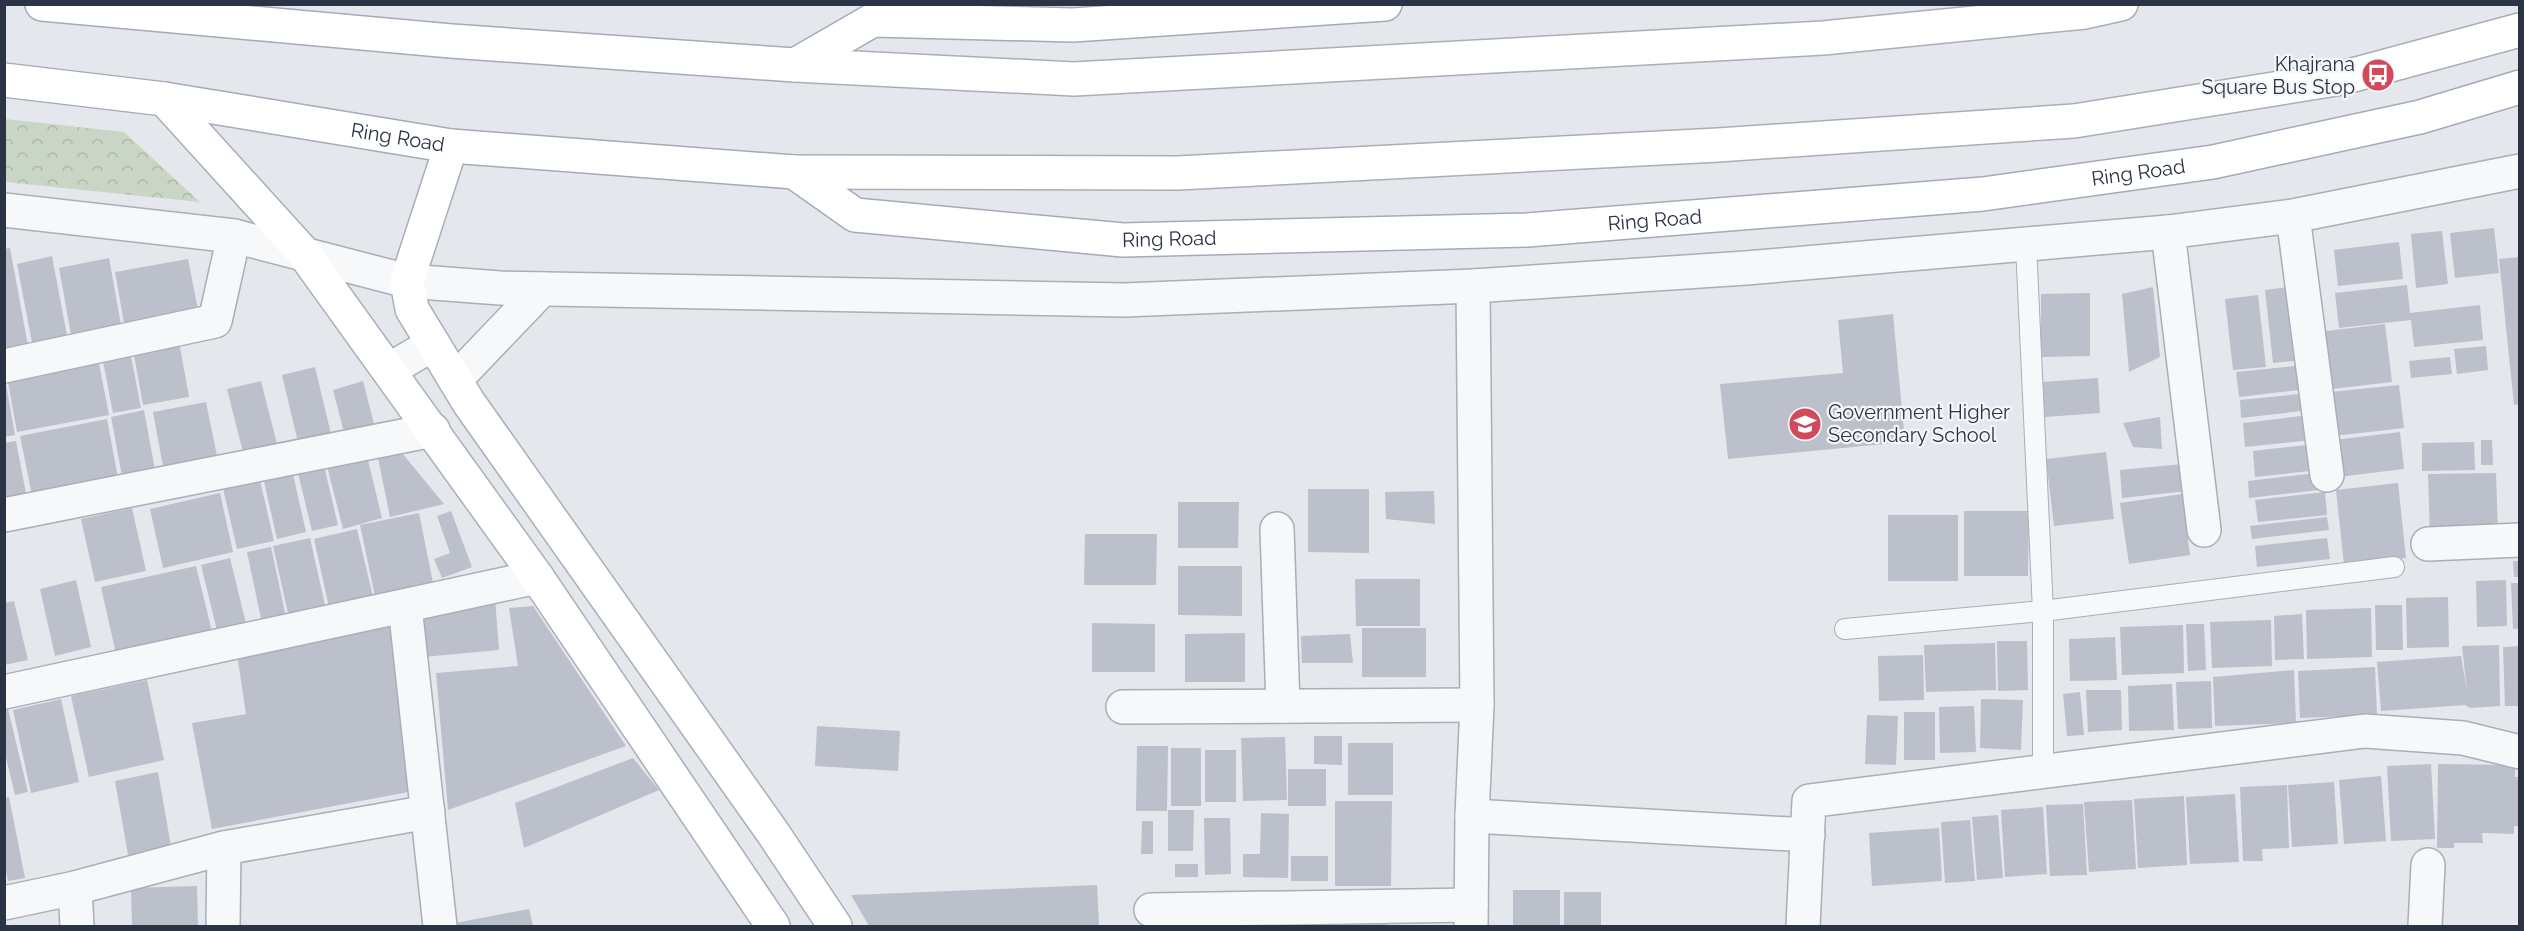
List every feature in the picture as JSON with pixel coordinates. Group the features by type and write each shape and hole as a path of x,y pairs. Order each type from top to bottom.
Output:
{"main road":[{"path":"42,4 206,13 451,41 795,65 1074,79 1823,38 2085,12 2121,4"},
{"path":"795,65 873,20 1073,25 1385,4"},
{"name":"Ring Road","path":"4,80 164,99 451,146 794,172 1178,173 1718,145 2074,121 2342,78 2520,30"},
{"name":"Ring Road","path":"794,172 855,215 1123,240 1527,230 1983,194 2213,162 2420,117 2520,87"},
{"path":"164,99 303,252 537,577 773,927"},
{"path":"451,146 407,280 412,309 483,423 773,833 835,927"}],"street":[{"path":"4,210 234,236 407,280 500,288 1124,300 1473,286 1746,268 2168,232 2293,216 2520,171"},
{"path":"2293,216 2327,475"},
{"path":"2168,232 2204,530"},
{"path":"4,366 215,321 234,236"},
{"path":"1151,910 1471,916 1472,816 1477,705 1473,286"},
{"path":"455,380 542,289"},
{"path":"389,370 433,344"},
{"path":"4,515 433,430"},
{"path":"1277,529 1283,706"},
{"path":"2428,544 2520,540"},
{"path":"4,692 537,577"},
{"path":"405,606 440,927"},
{"path":"1123,707 1477,705"},
{"path":"1806,926 1809,801 2365,731 2463,738 2520,752"},
{"path":"4,903 75,888 224,848 428,812"},
{"path":"1472,816 1808,834"},
{"path":"223,927 224,848"},
{"path":"2425,927 2428,865"},
{"path":"75,888 77,927"}],"lane":[{"path":"2026,245 2043,611 2043,770"},
{"path":"1845,629 2043,611 2248,583 2394,567"}],"green space":[{"path":"5,119 124,132 200,202 5,182"}],"building":[{"path":"2494,228 2499,273 2455,278 2450,233"},
{"path":"2442,231 2448,284 2416,288 2411,234"},
{"path":"2399,242 2403,279 2338,286 2334,250"},
{"path":"10,248 29,351 4,356 4,249"},
{"path":"52,256 69,346 34,353 17,264"},
{"path":"2520,257 2520,404 2514,405 2499,259"},
{"path":"109,258 123,336 73,346 59,268"},
{"path":"188,259 200,320 126,334 115,272"},
{"path":"2407,285 2410,313 2480,305 2483,340 2414,347 2411,320 2339,328 2335,293"},
{"path":"2296,286 2304,360 2273,363 2265,290"},
{"path":"2153,287 2160,357 2129,372 2122,294"},
{"path":"2090,293 2090,356 2041,357 2041,294"},
{"path":"2258,295 2266,367 2233,370 2225,299"},
{"path":"1893,314 1905,442 1728,459 1720,384 1843,373 1838,320"},
{"path":"2385,324 2392,382 2332,389 2326,331"},
{"path":"178,336 189,397 143,405 132,344"},
{"path":"129,346 141,408 113,413 101,351"},
{"path":"2486,346 2488,370 2457,374 2454,349"},
{"path":"97,353 109,415 17,432 6,371"},
{"path":"2450,357 2452,374 2411,378 2409,361"},
{"path":"2304,365 2307,389 2239,397 2236,372"},
{"path":"315,367 331,434 298,442 282,375"},
{"path":"2098,378 2100,413 2045,417 2042,382"},
{"path":"261,381 278,448 244,456 227,389"},
{"path":"363,381 375,428 345,436 333,390"},
{"path":"6,384 15,435 4,437 4,385"},
{"path":"2399,385 2404,428 2334,436 2330,392"},
{"path":"2309,393 2311,410 2241,418 2240,400"},
{"path":"206,402 217,456 163,466 153,412"},
{"path":"144,410 155,470 122,476 111,417"},
{"path":"2310,415 2313,440 2245,447 2243,423"},
{"path":"2160,417 2162,449 2133,447 2123,423"},
{"path":"107,419 118,478 32,495 20,436"},
{"path":"2400,432 2404,469 2338,477 2334,440"},
{"path":"2481,440 2492,440 2493,465 2481,465"},
{"path":"16,441 27,499 4,503 4,443"},
{"path":"2474,442 2475,470 2422,471 2422,443"},
{"path":"2316,444 2319,470 2255,477 2253,451"},
{"path":"397,447 444,504 390,517 377,453"},
{"path":"366,452 382,518 343,529 326,462"},
{"path":"2106,452 2114,519 2054,526 2046,459"},
{"path":"2183,464 2187,491 2122,498 2120,470"},
{"path":"324,466 338,525 312,531 298,473"},
{"path":"292,470 306,532 277,539 263,477"},
{"path":"2317,473 2319,490 2249,498 2248,481"},
{"path":"2496,473 2498,534 2430,537 2428,474"},
{"path":"259,476 274,541 237,549 222,484"},
{"path":"2398,483 2406,558 2344,565 2336,490"},
{"path":"1308,489 1369,489 1369,553 1308,552"},
{"path":"1434,491 1435,524 1386,519 1385,492"},
{"path":"2325,492 2327,515 2258,522 2255,500"},
{"path":"220,493 233,552 163,568 150,509"},
{"path":"2182,494 2190,555 2129,564 2120,503"},
{"path":"1178,502 1239,502 1238,548 1178,548"},
{"path":"132,508 146,571 95,582 81,519"},
{"path":"451,511 472,567 442,578 434,559 450,553 437,516"},
{"path":"1964,511 2029,511 2028,576 1964,576"},
{"path":"419,513 433,583 375,596 360,525"},
{"path":"1888,515 1958,515 1958,581 1888,581"},
{"path":"2327,517 2329,530 2252,539 2250,526"},
{"path":"357,529 373,597 329,607 314,539"},
{"path":"1085,534 1157,534 1156,585 1084,585"},
{"path":"310,538 327,614 290,622 273,546"},
{"path":"2327,538 2330,559 2257,567 2255,546"},
{"path":"271,547 287,622 263,628 247,552"},
{"path":"230,558 248,632 219,639 201,565"},
{"path":"2513,561 2520,561 2520,577 2514,577"},
{"path":"196,566 212,632 116,654 101,587"},
{"path":"1178,566 1242,566 1242,616 1178,615"},
{"path":"1355,579 1420,579 1420,626 1356,626"},
{"path":"76,580 91,647 55,656 40,589"},
{"path":"2506,580 2507,626 2477,627 2476,581"},
{"path":"2511,583 2520,583 2520,629 2513,629"},
{"path":"2448,597 2449,647 2407,648 2406,598"},
{"path":"495,599 499,650 423,657 419,614"},
{"path":"14,601 28,660 4,665 4,603"},
{"path":"2375,605 2402,605 2403,650 2376,650"},
{"path":"533,606 626,746 448,810 436,673 518,666 509,608"},
{"path":"2371,608 2372,657 2307,659 2306,610"},
{"path":"2302,614 2304,659 2275,660 2274,616"},
{"path":"387,616 419,790 212,829 192,723 246,714 237,654"},
{"path":"2271,620 2272,666 2212,668 2210,622"},
{"path":"1092,623 1155,624 1155,672 1092,672"},
{"path":"2186,624 2204,624 2206,670 2188,671"},
{"path":"2183,625 2184,673 2122,675 2120,627"},
{"path":"1362,628 1426,628 1426,677 1362,677"},
{"path":"1245,633 1245,682 1185,682 1185,634"},
{"path":"1350,634 1353,663 1302,663 1301,636"},
{"path":"2115,637 2117,680 2070,681 2069,639"},
{"path":"1997,641 2027,641 2028,690 1998,691"},
{"path":"1995,643 1996,690 1926,692 1924,645"},
{"path":"2499,645 2500,706 2470,708 2465,705 2381,711 2377,662 2461,656 2467,691 2462,646"},
{"path":"2520,646 2520,706 2505,706 2503,647"},
{"path":"1923,655 1924,700 1879,701 1878,656"},
{"path":"2375,667 2377,715 2300,718 2298,671"},
{"path":"2294,670 2296,723 2215,726 2213,677"},
{"path":"147,680 164,760 89,777 71,696"},
{"path":"2211,681 2212,728 2178,729 2176,682"},
{"path":"2172,684 2174,730 2129,731 2128,686"},
{"path":"2086,690 2121,690 2122,730 2088,732"},
{"path":"2080,692 2084,735 2067,736 2063,694"},
{"path":"61,699 79,782 31,793 13,710"},
{"path":"1981,699 2023,700 2021,750 1980,748"},
{"path":"1974,706 1976,752 1940,753 1939,707"},
{"path":"8,709 28,792 15,795 4,749 4,710"},
{"path":"1904,712 1935,712 1935,760 1904,760"},
{"path":"1867,715 1898,716 1896,765 1865,764"},
{"path":"817,726 900,731 898,771 815,766"},
{"path":"1314,736 1342,736 1342,765 1314,764"},
{"path":"1285,737 1287,800 1243,801 1241,738"},
{"path":"1348,743 1393,743 1393,795 1348,795"},
{"path":"1137,746 1168,746 1167,811 1136,811"},
{"path":"1171,748 1201,748 1201,806 1171,806"},
{"path":"1205,750 1236,750 1236,802 1205,802"},
{"path":"633,758 659,790 524,848 515,803"},
{"path":"2431,764 2435,839 2391,841 2387,766"},
{"path":"2438,764 2515,765 2515,777 2520,777 2520,826 2514,826 2514,834 2482,833 2483,843 2454,843 2454,848 2437,848"},
{"path":"1288,769 1326,769 1326,806 1288,806"},
{"path":"158,772 172,852 129,860 115,781"},
{"path":"2381,776 2386,841 2344,844 2339,780"},
{"path":"2334,782 2338,844 2292,847 2288,785"},
{"path":"2287,785 2289,848 2262,849 2263,861 2243,861 2240,787"},
{"path":"2235,794 2239,862 2190,864 2186,797"},
{"path":"2184,796 2187,865 2138,868 2134,799"},
{"path":"9,797 25,878 8,881 4,861 4,798"},
{"path":"2132,800 2136,869 2089,872 2084,802"},
{"path":"1335,801 1392,801 1391,886 1335,886"},
{"path":"2083,804 2087,875 2050,876 2046,805"},
{"path":"2043,807 2047,874 2005,877 2001,810"},
{"path":"1168,810 1194,810 1193,851 1168,851"},
{"path":"1261,813 1289,814 1288,878 1243,877 1243,854 1260,854"},
{"path":"1998,815 2003,878 1977,880 1972,817"},
{"path":"1204,818 1230,818 1231,874 1205,875"},
{"path":"1970,820 1975,881 1945,883 1941,822"},
{"path":"1142,821 1153,821 1153,854 1141,854"},
{"path":"1939,828 1942,881 1872,886 1869,833"},
{"path":"1291,856 1328,856 1328,881 1291,881"},
{"path":"1175,864 1198,864 1198,877 1175,877"},
{"path":"1097,885 1099,926 869,926 851,895"},
{"path":"197,886 198,926 132,926 131,888"},
{"path":"1513,890 1560,890 1560,926 1513,926"},
{"path":"1564,892 1601,892 1601,926 1564,926"},
{"path":"529,909 533,926 450,926 450,924"},
{"path":"1331,912 1388,913 1387,926 1331,926"}],"place":[{"name":"Khajrana Square Bus Stop","path":"2378,75"},
{"name":"Government Higher Secondary School","path":"1805,424"}]}
